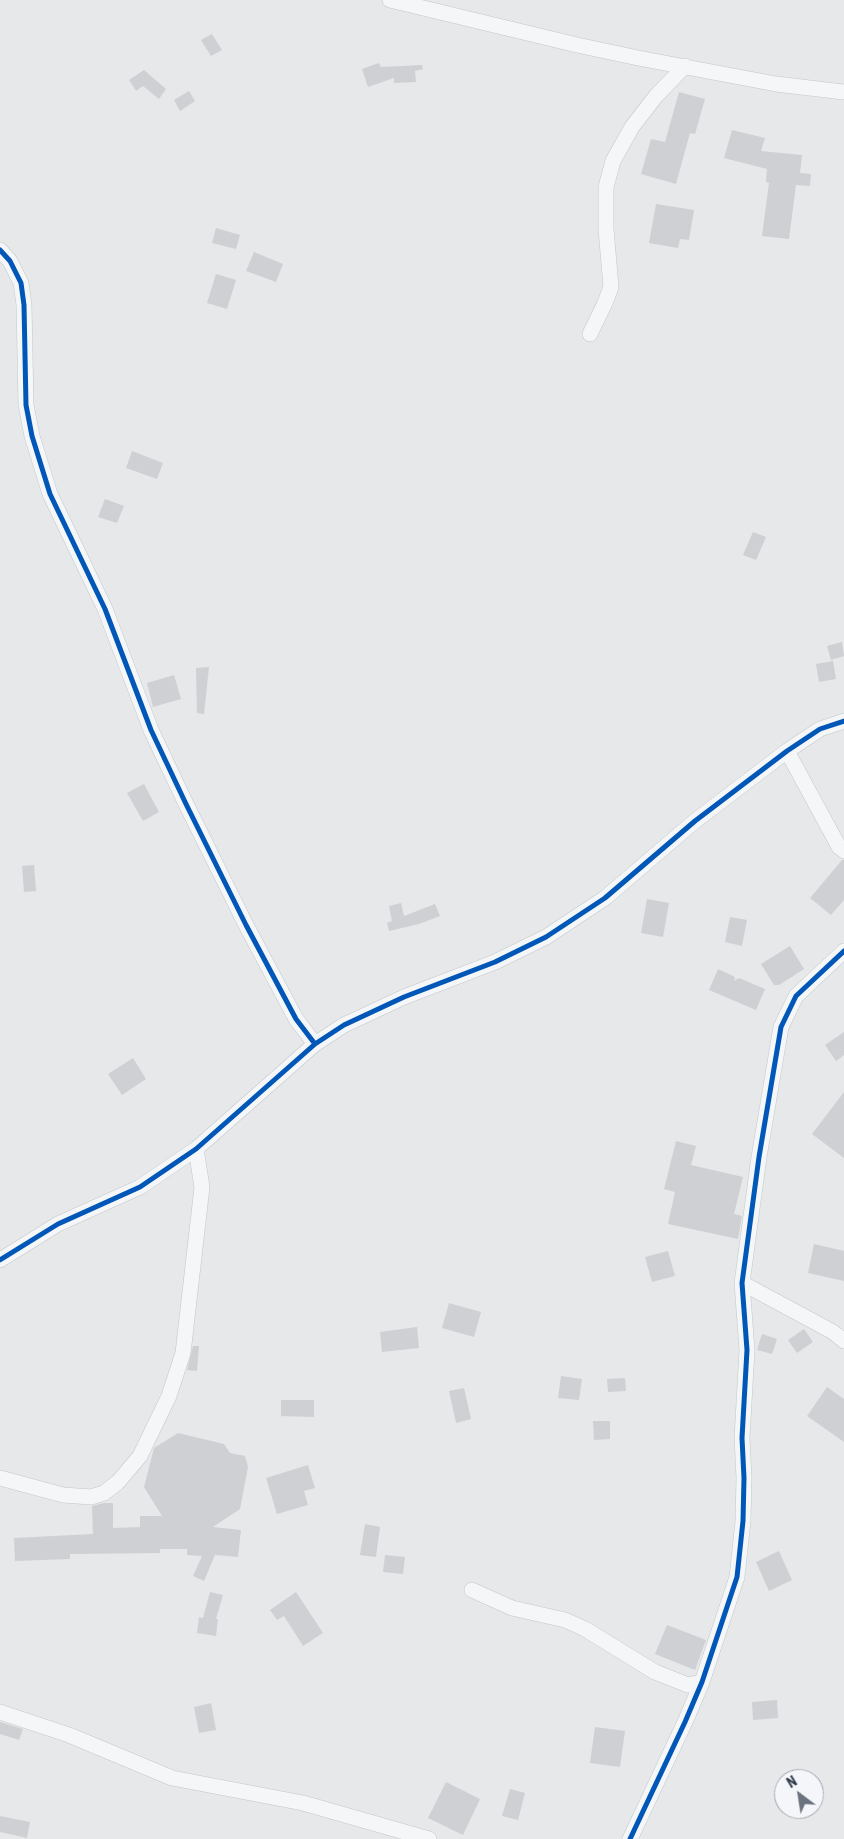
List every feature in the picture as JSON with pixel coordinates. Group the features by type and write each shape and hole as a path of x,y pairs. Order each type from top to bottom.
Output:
{"street":[{"path":"390,0 577,45 776,84 844,92"},
{"path":"590,334 611,287 606,229 606,187 613,161 632,127 656,96 685,66"},
{"path":"0,250 10,261 21,283 24,305 26,405 32,436 50,494 105,609 151,730 186,804 259,951 296,1019 315,1044"},
{"path":"0,1260 58,1224 140,1187 196,1149 315,1044 344,1025 395,1001 495,962 546,937 605,898 696,821 787,751 820,729 844,721"},
{"path":"787,751 839,847 844,851"},
{"path":"630,1839 702,1682 737,1576 743,1521 744,1478 742,1438 747,1350 742,1283 759,1157 781,1027 796,996 844,951"},
{"path":"0,1478 63,1495 91,1497 104,1493 118,1482 140,1456 169,1396 184,1353 202,1187 196,1149"},
{"path":"742,1283 833,1332 844,1341"},
{"path":"472,1590 512,1608 565,1620 585,1629 655,1672 688,1685 702,1682"},
{"path":"0,1712 69,1735 172,1778 304,1803 429,1839"}],"building":[{"path":"212,34 222,50 211,56 201,40"},
{"path":"379,63 381,67 422,65 423,69 415,71 416,82 394,83 394,78 368,87 362,69"},
{"path":"144,70 166,89 159,99 143,86 136,91 129,80"},
{"path":"189,91 195,101 180,111 174,100"},
{"path":"679,92 705,99 695,134 690,133 676,184 641,174 651,139 665,142"},
{"path":"732,130 765,138 761,151 802,155 800,173 811,174 810,186 796,185 789,239 762,236 769,183 766,182 767,169 724,158"},
{"path":"656,204 694,210 689,240 680,239 678,248 649,243"},
{"path":"216,228 240,235 236,249 212,243"},
{"path":"254,252 283,264 276,282 246,271"},
{"path":"216,274 236,280 227,309 207,303"},
{"path":"132,451 163,463 157,479 126,468"},
{"path":"105,499 124,506 117,523 98,517"},
{"path":"753,532 766,537 756,560 743,555"},
{"path":"842,642 844,656 831,660 827,646"},
{"path":"833,661 836,679 819,682 816,664"},
{"path":"209,667 204,714 197,713 196,668"},
{"path":"174,675 181,699 153,707 147,683"},
{"path":"144,784 159,812 143,821 127,793"},
{"path":"844,860 844,900 831,915 810,898"},
{"path":"34,865 36,891 24,892 22,866"},
{"path":"647,899 669,903 663,937 641,933"},
{"path":"401,903 404,916 435,904 440,916 419,924 389,931 387,923 392,921 389,906"},
{"path":"730,917 747,920 742,946 725,942"},
{"path":"790,946 804,969 779,985 774,985 761,964"},
{"path":"718,969 735,977 734,981 739,978 765,989 756,1010 709,990"},
{"path":"844,1032 844,1055 836,1061 825,1045"},
{"path":"133,1058 146,1079 122,1095 108,1074"},
{"path":"844,1092 844,1158 812,1134"},
{"path":"676,1141 696,1146 691,1165 743,1177 734,1214 742,1216 738,1239 668,1224 675,1192 664,1189"},
{"path":"814,1244 844,1251 844,1281 808,1273"},
{"path":"668,1251 675,1276 652,1282 645,1257"},
{"path":"449,1303 481,1312 474,1337 442,1328"},
{"path":"417,1327 419,1348 382,1352 380,1332"},
{"path":"804,1329 813,1342 797,1353 788,1340"},
{"path":"762,1334 777,1339 772,1354 757,1350"},
{"path":"193,1346 199,1346 197,1371 187,1370"},
{"path":"561,1376 582,1379 579,1400 558,1398"},
{"path":"625,1378 626,1391 608,1392 607,1379"},
{"path":"827,1387 844,1399 844,1442 807,1416"},
{"path":"464,1388 471,1419 456,1423 449,1391"},
{"path":"281,1400 314,1400 314,1417 281,1416"},
{"path":"593,1421 610,1421 610,1439 594,1440"},
{"path":"178,1433 224,1444 230,1453 245,1456 248,1467 240,1509 213,1527 241,1530 238,1557 215,1555 204,1581 193,1576 202,1556 187,1555 187,1549 160,1549 160,1553 70,1554 70,1559 15,1561 14,1538 93,1534 92,1506 113,1503 113,1528 140,1527 140,1516 162,1516 144,1487 154,1448"},
{"path":"308,1465 315,1488 304,1491 308,1505 277,1514 266,1478"},
{"path":"365,1524 380,1527 376,1557 360,1555"},
{"path":"779,1551 792,1580 769,1591 756,1562"},
{"path":"385,1555 405,1557 403,1574 383,1572"},
{"path":"210,1592 223,1595 216,1619 218,1619 216,1636 197,1633 199,1617 203,1618"},
{"path":"296,1592 323,1633 303,1646 284,1616 277,1620 270,1610"},
{"path":"667,1625 706,1640 695,1670 655,1654"},
{"path":"777,1700 778,1718 753,1720 752,1702"},
{"path":"211,1703 216,1730 199,1733 194,1707"},
{"path":"0,1722 23,1729 19,1740 0,1734"},
{"path":"595,1727 625,1731 620,1767 590,1763"},
{"path":"446,1782 480,1799 463,1835 428,1818"},
{"path":"510,1789 525,1793 518,1820 502,1816"},
{"path":"0,1816 30,1822 27,1838 0,1832"}],"cycle path":[{"path":"0,250 10,261 21,283 24,305 26,405 32,436 50,494 105,609 151,730 186,804 246,925 296,1019 315,1044"},
{"path":"0,1260 58,1224 140,1187 196,1149 315,1044 344,1025 404,997 495,962 546,937 605,898 695,821 787,751 820,729 844,721"},
{"path":"630,1839 702,1682 737,1577 743,1521 744,1478 742,1438 747,1350 742,1283 759,1157 781,1027 796,996 844,951"}]}
